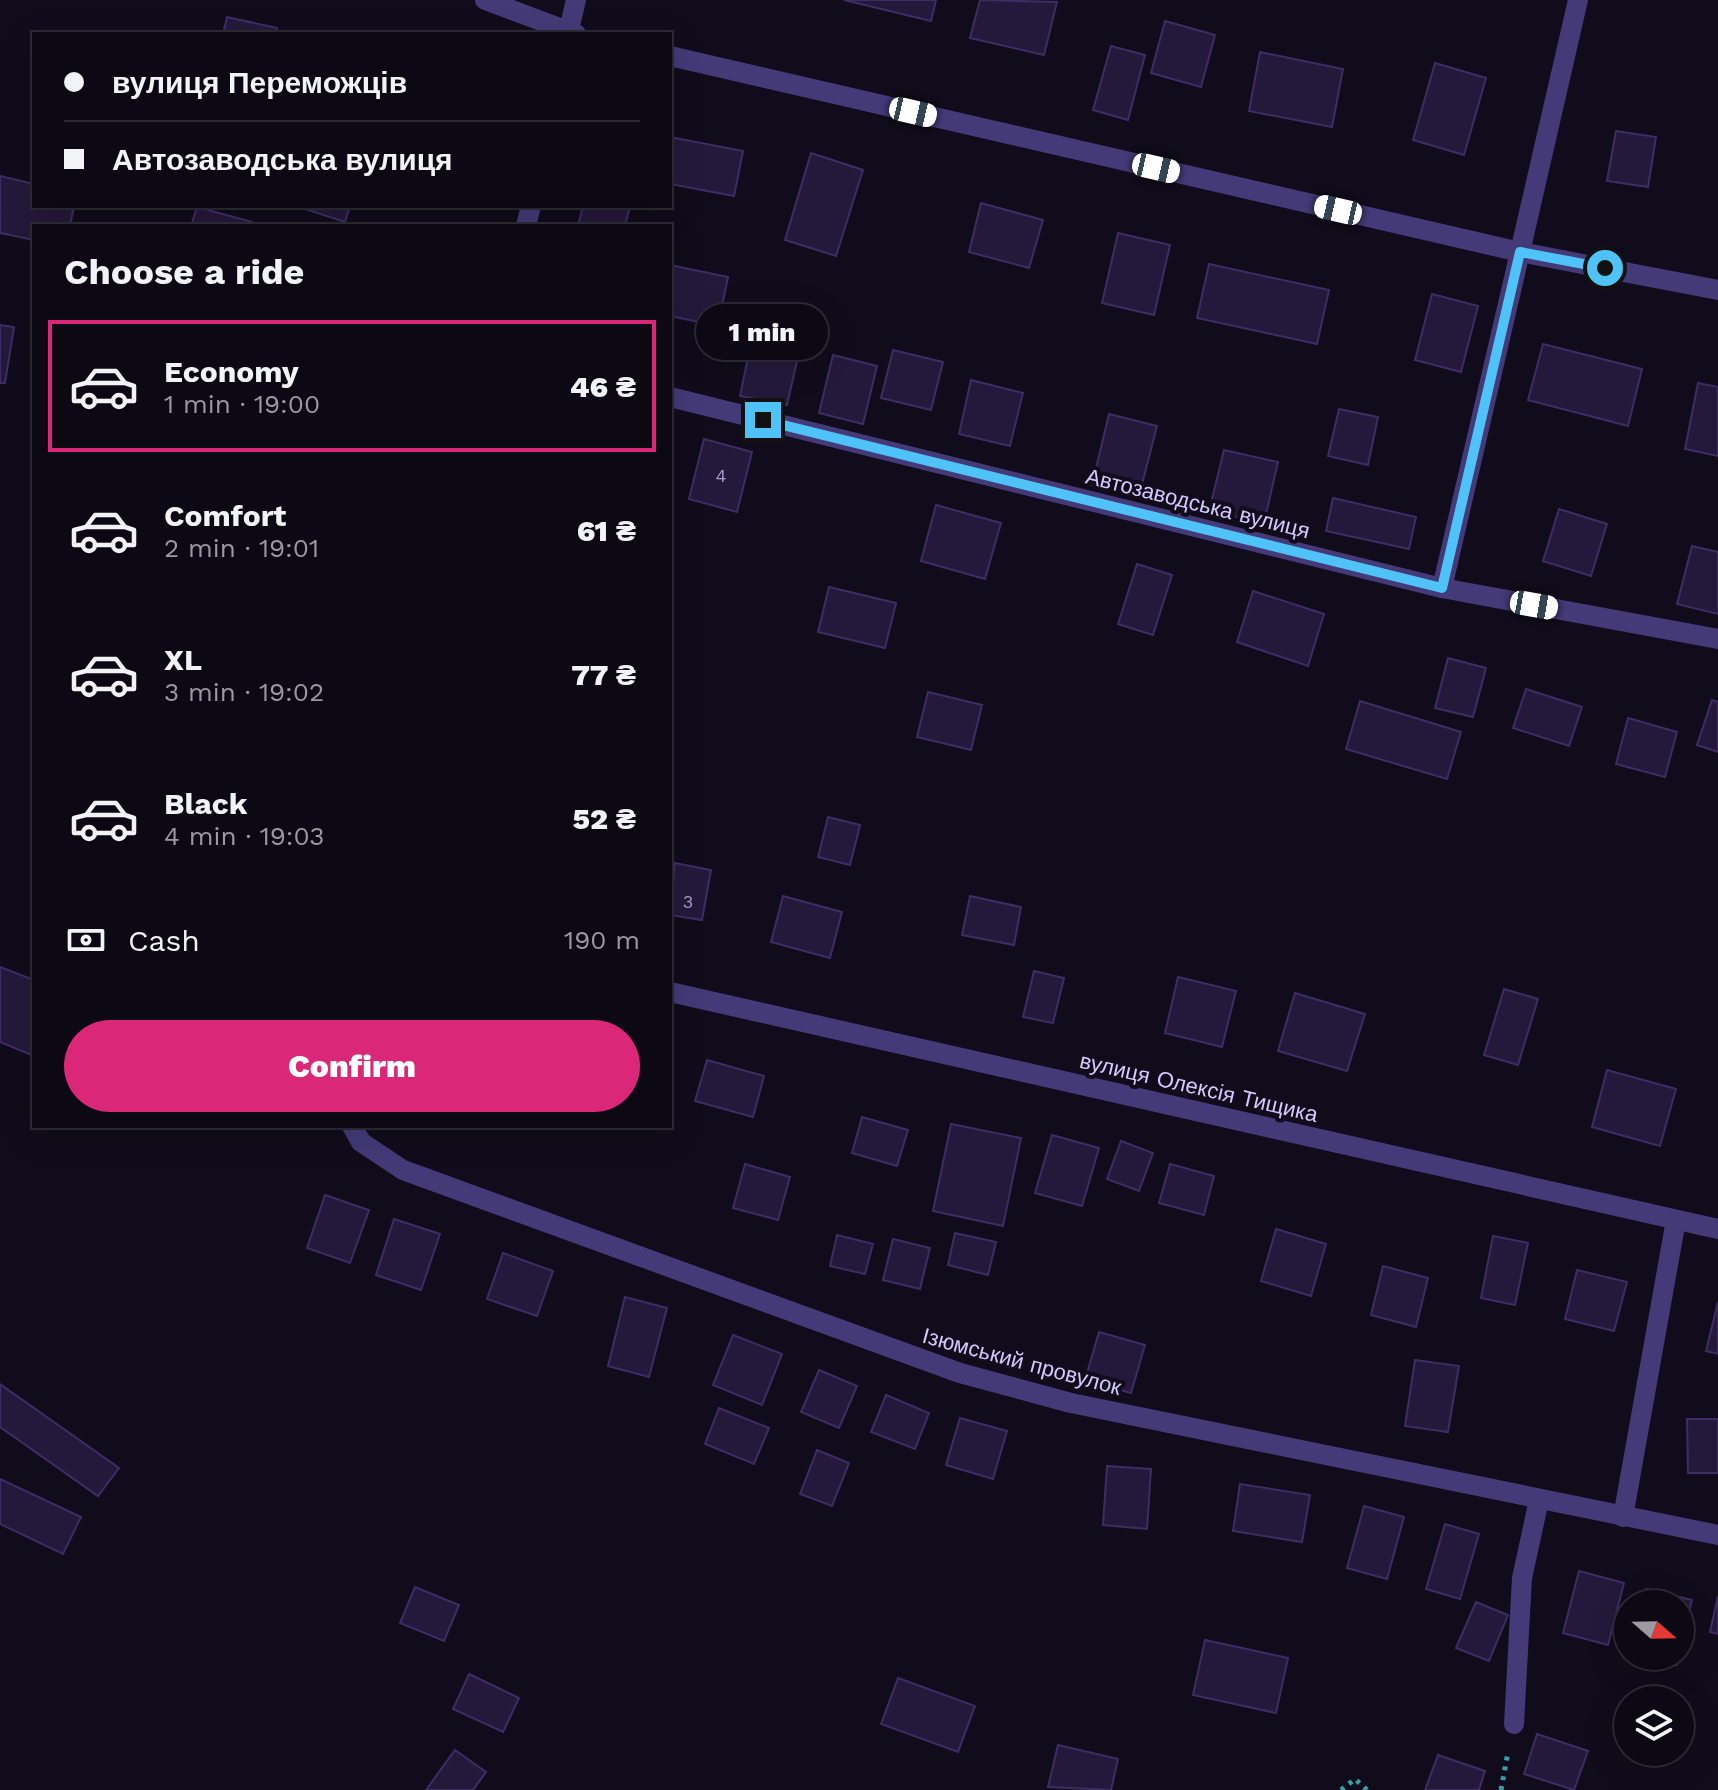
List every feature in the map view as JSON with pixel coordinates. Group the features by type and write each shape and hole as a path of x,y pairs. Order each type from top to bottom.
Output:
{"street":[{"path":"485,0 568,32"},
{"path":"571,32 576,0"},
{"path":"1442,588 1578,0"},
{"path":"672,56 1520,252 1718,290"},
{"name":"Автозаводська вулиця","path":"672,397 1442,588 1718,639"},
{"name":"вулиця Олексія Тищика","path":"672,992 1718,1229"},
{"name":"Ізюмський провулок","path":"353,1128 361,1142 403,1170 960,1373 1071,1403 1718,1535"},
{"path":"1623,1517 1676,1220"},
{"path":"1514,1724 1522,1578 1539,1500"}],"path":[{"path":"1501,1790 1514,1724"},
{"path":"1341,1790 1355,1779 1367,1790"}],"building":[{"path":"844,0 936,0 931,21"},
{"path":"980,0 1057,2 1044,55 970,38"},
{"path":"227,17 277,28 276,32 223,32"},
{"path":"1165,21 1215,35 1201,87 1151,73"},
{"path":"1111,46 1145,55 1128,120 1093,110"},
{"path":"1260,52 1343,69 1332,127 1249,111"},
{"path":"1435,63 1486,78 1464,155 1413,140"},
{"path":"1616,131 1656,137 1648,187 1607,181"},
{"path":"672,137 743,151 734,196 672,184"},
{"path":"811,153 863,170 836,256 785,240"},
{"path":"0,176 32,184 32,208 74,208 70,224 32,224 32,240 0,233"},
{"path":"981,203 1043,220 1029,268 969,252"},
{"path":"197,208 252,222 252,224 192,224"},
{"path":"302,208 349,208 345,222"},
{"path":"582,208 630,208 626,224 578,224"},
{"path":"1118,233 1170,245 1154,315 1102,303"},
{"path":"1209,264 1329,290 1317,344 1197,318"},
{"path":"672,265 728,277 718,326 672,316"},
{"path":"1432,294 1478,306 1461,372 1415,360"},
{"path":"0,325 14,327 5,383 0,383"},
{"path":"754,329 802,339 787,405 740,396"},
{"path":"1543,344 1642,369 1628,426 1528,400"},
{"path":"893,350 943,362 931,410 881,398"},
{"path":"833,355 877,366 863,424 819,413"},
{"path":"971,380 1023,393 1010,446 959,434"},
{"path":"1698,383 1718,387 1718,456 1685,449"},
{"path":"1339,409 1378,417 1368,465 1328,456"},
{"path":"1109,414 1157,426 1139,496 1092,485"},
{"path":"704,439 752,452 737,512 689,499"},
{"path":"1224,450 1278,462 1264,523 1209,511"},
{"path":"1333,498 1416,517 1409,549 1326,531"},
{"path":"936,505 1001,523 985,579 921,561"},
{"path":"1559,509 1607,524 1591,576 1543,561"},
{"path":"1692,546 1718,552 1718,614 1677,604"},
{"path":"1137,564 1172,575 1153,635 1118,624"},
{"path":"829,587 896,603 885,648 818,632"},
{"path":"1253,591 1324,614 1308,666 1237,642"},
{"path":"1448,658 1486,668 1473,717 1435,708"},
{"path":"1526,689 1582,707 1569,746 1513,728"},
{"path":"928,692 982,705 971,750 917,737"},
{"path":"1712,700 1718,702 1718,752 1697,745"},
{"path":"1360,701 1461,732 1447,779 1346,749"},
{"path":"1628,718 1677,732 1665,777 1616,764"},
{"path":"828,817 860,825 850,865 818,857"},
{"path":"675,863 711,870 702,920 672,915"},
{"path":"783,896 842,912 830,958 771,942"},
{"path":"970,896 1021,907 1014,945 962,935"},
{"path":"0,967 32,979 32,1055 0,1042"},
{"path":"1034,971 1064,978 1053,1023 1023,1017"},
{"path":"1178,977 1236,991 1222,1047 1165,1033"},
{"path":"1504,989 1538,999 1518,1065 1484,1055"},
{"path":"1295,993 1365,1014 1347,1071 1278,1051"},
{"path":"707,1060 764,1076 753,1117 695,1101"},
{"path":"1607,1070 1676,1089 1660,1146 1592,1127"},
{"path":"862,1117 908,1130 897,1166 852,1153"},
{"path":"951,1124 1021,1138 1003,1226 933,1211"},
{"path":"1052,1135 1099,1148 1082,1206 1035,1193"},
{"path":"1121,1141 1153,1153 1139,1191 1107,1179"},
{"path":"745,1164 790,1177 778,1220 733,1208"},
{"path":"1170,1164 1214,1176 1204,1215 1159,1203"},
{"path":"325,1195 369,1210 350,1263 307,1248"},
{"path":"394,1219 440,1234 421,1290 376,1275"},
{"path":"1276,1229 1326,1244 1311,1296 1261,1281"},
{"path":"955,1233 996,1242 988,1275 948,1265"},
{"path":"837,1235 873,1244 865,1274 830,1266"},
{"path":"1493,1236 1528,1243 1515,1305 1481,1298"},
{"path":"893,1239 930,1248 920,1289 883,1280"},
{"path":"503,1253 553,1271 537,1316 487,1299"},
{"path":"1383,1266 1428,1278 1416,1327 1371,1315"},
{"path":"1577,1270 1627,1282 1614,1331 1565,1319"},
{"path":"625,1297 667,1308 649,1377 608,1366"},
{"path":"1718,1302 1718,1354 1706,1351"},
{"path":"1099,1332 1145,1345 1131,1393 1085,1380"},
{"path":"733,1335 782,1354 762,1405 713,1385"},
{"path":"1415,1360 1459,1366 1448,1432 1405,1426"},
{"path":"819,1370 857,1386 839,1428 801,1412"},
{"path":"0,1384 119,1468 98,1496 0,1427"},
{"path":"886,1395 929,1413 915,1449 871,1432"},
{"path":"719,1408 769,1428 754,1464 705,1444"},
{"path":"960,1418 1007,1431 993,1479 946,1465"},
{"path":"1687,1419 1718,1419 1718,1473 1688,1473"},
{"path":"817,1450 849,1463 832,1506 800,1494"},
{"path":"1107,1466 1151,1469 1147,1529 1103,1525"},
{"path":"0,1479 81,1517 63,1554 0,1524"},
{"path":"1240,1484 1310,1495 1302,1542 1233,1531"},
{"path":"1364,1506 1404,1517 1387,1579 1347,1568"},
{"path":"1445,1524 1479,1534 1460,1599 1426,1589"},
{"path":"1579,1571 1624,1583 1622,1590 1614,1590 1614,1622 1608,1645 1563,1633"},
{"path":"415,1587 459,1605 444,1641 400,1623"},
{"path":"1718,1596 1718,1634 1710,1632"},
{"path":"1476,1602 1508,1615 1489,1661 1456,1648"},
{"path":"1205,1640 1288,1658 1276,1713 1193,1695"},
{"path":"469,1674 519,1698 503,1732 453,1709"},
{"path":"898,1678 975,1706 958,1752 881,1724"},
{"path":"1537,1734 1588,1751 1574,1790 1524,1774"},
{"path":"1058,1745 1118,1759 1111,1790 1048,1787"},
{"path":"455,1750 486,1772 473,1790 426,1790"},
{"path":"1438,1755 1485,1771 1479,1790 1425,1790"}],"route":[{"path":"763,420 1442,588 1520,252 1605,268"}]}
